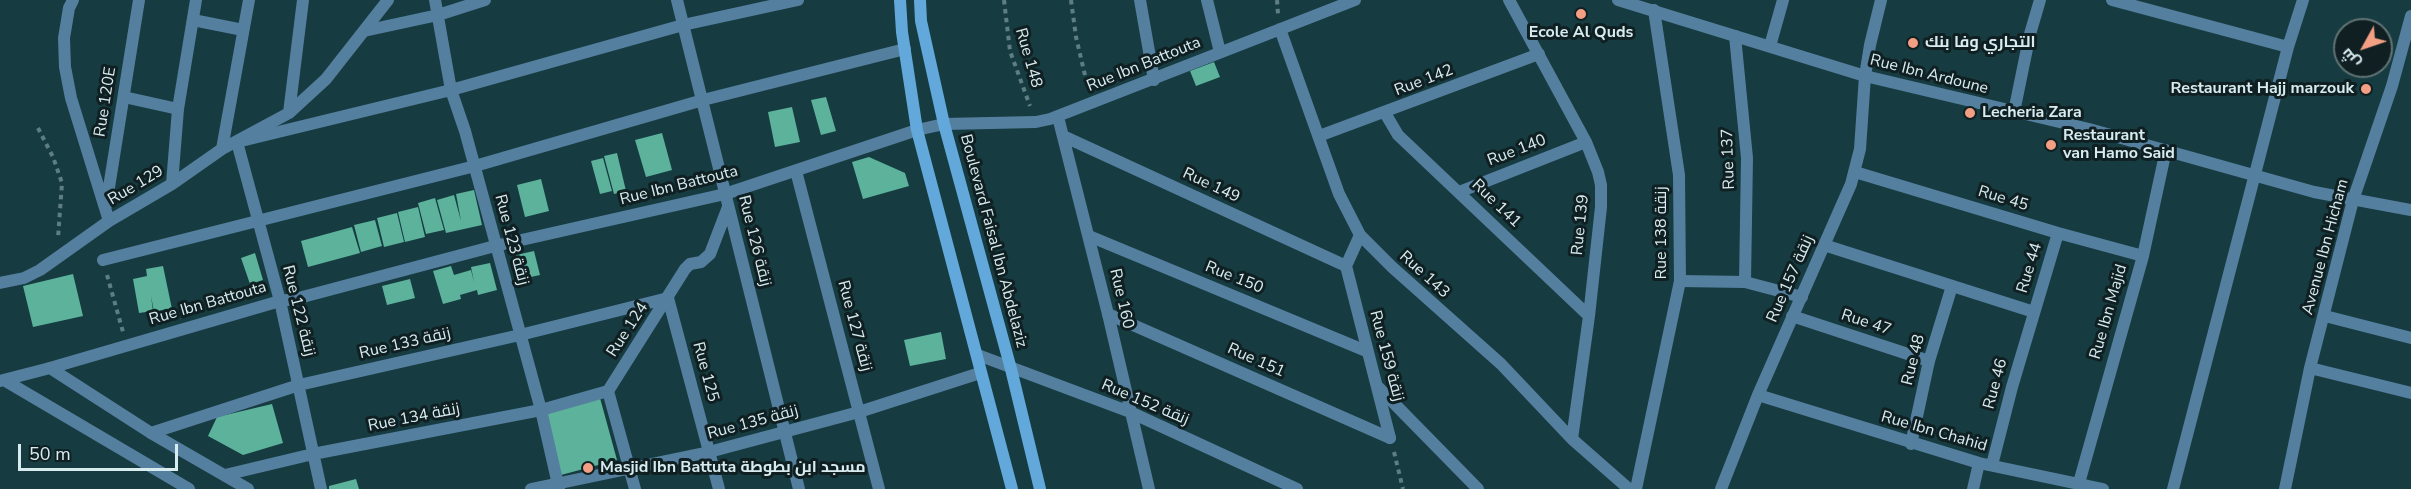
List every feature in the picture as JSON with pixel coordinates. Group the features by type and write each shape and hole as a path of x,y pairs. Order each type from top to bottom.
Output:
{"main road":[{"path":"900,0 917,130 1012,489"},
{"name":"Boulevard Faisal Ibn Abdelaziz","path":"920,0 921,21 944,124 1011,369 1040,489"}],"street":[{"path":"73,0 69,8 64,38 65,67 107,216"},
{"name":"Rue 120E","path":"107,216 139,0"},
{"path":"172,184 178,109 196,0"},
{"path":"222,149 249,0"},
{"path":"289,112 303,0"},
{"name":"Rue 129","path":"0,283 24,278 56,259 107,216 172,184 222,149 289,112 326,79 388,0"},
{"name":"Rue 123 زنقة","path":"435,0 451,90 475,166 541,410 558,487"},
{"path":"364,31 438,15 485,0"},
{"name":"Rue 126 زنقة","path":"677,0 799,489"},
{"path":"237,142 451,90 683,25 798,0"},
{"path":"1140,0 1154,80"},
{"path":"1207,0 1220,52"},
{"name":"Rue Ibn Battouta","path":"2,380 280,301 495,246 725,194 917,130 944,124 1036,122 1058,117 1355,0"},
{"name":"Rue 139","path":"1509,0 1586,142 1601,185 1601,207 1589,316 1572,439"},
{"name":"Rue Ibn Ardoune","path":"1618,0 1865,76 2166,150 2314,192 2411,210"},
{"path":"1770,46 1783,0"},
{"name":"Rue 157 زنقة","path":"1721,489 1758,395 1855,172 1862,127 1865,76 1881,0"},
{"path":"2014,112 2030,34 2040,0"},
{"path":"2112,0 2288,47"},
{"path":"2173,489 2288,47 2303,0"},
{"name":"Rue 138 زنقة","path":"1636,489 1680,281 1679,175 1654,10"},
{"name":"Avenue Ibn Hicham","path":"2285,489 2310,368 2353,200 2392,86 2411,16"},
{"path":"193,20 243,30"},
{"name":"Rue 143","path":"1280,29 1339,194 1360,235 1384,260 1501,364 1572,439 1629,489"},
{"name":"Rue 137","path":"1735,36 1747,158 1745,282"},
{"path":"103,260 475,166 703,100 905,49"},
{"name":"Rue 142","path":"1319,136 1539,54"},
{"path":"124,97 178,109"},
{"name":"Rue 141","path":"1385,113 1398,135 1589,316"},
{"name":"Rue 160","path":"1058,117 1089,236 1149,489"},
{"name":"Rue 149","path":"1063,136 1346,266"},
{"name":"Rue 122 زنقة","path":"237,142 280,301 321,489"},
{"name":"Rue 140","path":"1459,192 1586,142"},
{"name":"Rue Ibn Majid","path":"2079,483 2143,256 2166,150"},
{"name":"Rue 127 زنقة","path":"796,171 879,489"},
{"name":"Rue 45","path":"1855,172 2143,256"},
{"name":"Rue 124","path":"608,391 687,266 699,263 710,254 728,207"},
{"name":"Rue 44","path":"2034,312 2058,233"},
{"path":"1346,266 1360,235"},
{"name":"Rue 150","path":"1089,236 1366,351"},
{"path":"1824,245 2034,312"},
{"name":"Rue 159 زنقة","path":"1346,266 1390,438"},
{"path":"1680,281 1745,282 1802,297"},
{"name":"Rue 48","path":"1911,444 1929,361 1952,285"},
{"name":"Rue 133 زنقة","path":"151,433 299,385 520,335 668,298"},
{"name":"Rue 125","path":"668,298 719,489"},
{"name":"Rue 46","path":"1973,489 1986,464 2034,312"},
{"name":"Rue 151","path":"1108,314 1390,438"},
{"name":"Rue 47","path":"1792,316 1929,361"},
{"path":"2325,316 2411,338"},
{"name":"Rue 152 زنقة","path":"978,355 1130,412 1297,489"},
{"path":"50,368 151,433 248,489"},
{"path":"2310,368 2411,393"},
{"name":"Rue 135 زنقة","path":"531,489 558,487 709,452 859,411 980,373"},
{"path":"2,380 189,489"},
{"path":"1378,387 1478,489"},
{"path":"608,391 635,489"},
{"name":"Rue 134 زنقة","path":"225,475 313,454 541,410 608,391"},
{"name":"Rue Ibn Chahid","path":"1758,395 1911,444 1986,464 2103,489"}],"path":[{"name":"Rue 148","path":"1004,0 1010,51 1036,122"},
{"path":"1071,0 1076,37 1092,104"},
{"path":"38,128 53,157 62,183 56,259"},
{"path":"103,260 126,344"},
{"path":"1390,438 1403,489"}],"building":[{"path":"1214,62 1220,77 1196,86 1190,71"},
{"path":"826,97 836,131 821,135 811,100"},
{"path":"792,107 800,142 775,147 768,112"},
{"path":"662,133 672,170 646,177 635,140"},
{"path":"617,153 626,191 614,194 604,156"},
{"path":"869,157 905,173 909,186 863,199 852,162"},
{"path":"603,158 612,191 600,194 591,161"},
{"path":"541,179 549,211 525,217 517,185"},
{"path":"474,190 482,225 446,233 437,200 454,195 461,221 456,194"},
{"path":"435,198 444,230 426,234 418,203"},
{"path":"418,207 425,237 405,242 398,212"},
{"path":"397,213 404,242 384,247 377,218"},
{"path":"375,220 382,246 361,252 354,225"},
{"path":"352,227 360,253 308,267 301,241"},
{"path":"534,251 540,275 522,279 516,255"},
{"path":"255,253 263,280 250,284 241,258"},
{"path":"490,263 497,290 478,295 477,290 460,295 461,299 443,304 433,271 451,266 454,275 471,270 474,282 471,267"},
{"path":"163,266 172,309 154,312 151,296 153,311 139,313 133,279 147,276 146,269"},
{"path":"73,274 83,316 33,327 23,286"},
{"path":"410,279 415,298 387,305 382,286"},
{"path":"941,332 946,359 910,366 904,340"},
{"path":"600,398 617,460 561,475 544,412"},
{"path":"272,404 283,443 243,455 208,436 217,417"},
{"path":"356,479 359,489 329,489 329,486"}],"place":[{"name":"Ecole Al Quds","path":"1581,14"},
{"name":"التجاري وفا بنك","path":"1913,43"},
{"name":"Restaurant Hajj marzouk","path":"2366,89"},
{"name":"Lecheria Zara","path":"1970,113"},
{"name":"Restaurant van Hamo Said","path":"2051,145"},
{"name":"Masjid Ibn Battuta مسجد ابن بطوطة","path":"588,468"}]}
